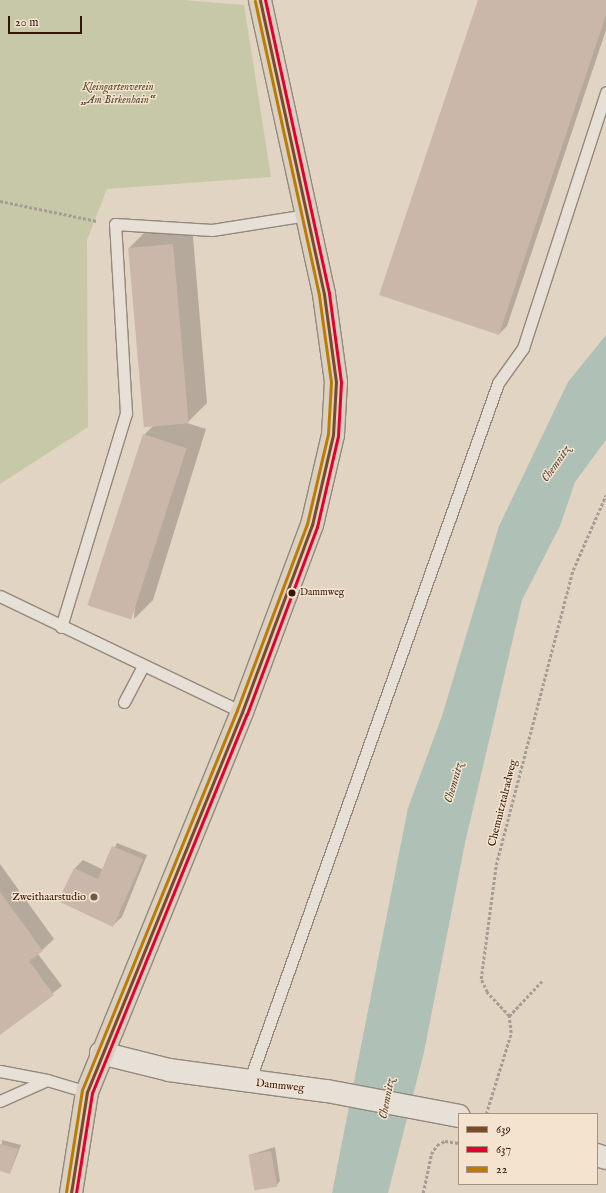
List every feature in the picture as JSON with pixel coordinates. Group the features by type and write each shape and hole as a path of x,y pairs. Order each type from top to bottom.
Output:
{"main road":[{"path":"71,1193 87,1092 101,1053 163,912 242,712 312,525 333,435 333,350 307,215 260,0"}],"street":[{"name":"Dammweg","path":"101,1053 169,1070 248,1082 327,1091 428,1108 458,1116"}],"lane":[{"path":"248,1082 498,383 523,348 606,92"},
{"path":"61,628 126,413 115,224 212,230 307,215"},
{"path":"0,596 61,628 242,712"},
{"path":"124,702 143,666"},
{"path":"0,1071 47,1080 87,1092"},
{"path":"0,1101 47,1080"}],"path":[{"path":"0,202 115,224"},
{"name":"Chemnitztalradweg","path":"509,1016 487,992 481,979 496,865 573,570 606,495"},
{"path":"486,1113 511,1033 509,1016 542,981"},
{"path":"424,1193 431,1154 436,1145 445,1141 458,1143"}],"green space":[{"name":"Kleingartenverein „Am Birkenhain“","path":"0,0 182,0 244,5 271,177 107,189 87,240 88,427 0,484"}],"water":[{"name":"Chemnitz","path":"606,335 606,440 575,482 560,526 522,600 465,843 424,1052 388,1193 332,1193 408,808 442,716 499,526 568,382"}],"building":[{"path":"478,0 606,0 606,15 499,335 379,295"},
{"path":"173,244 189,423 144,427 128,248"},
{"path":"143,434 187,448 131,619 87,605"},
{"name":"Zweithaarstudio","path":"112,846 143,859 113,927 58,901 74,868 98,879"},
{"path":"0,892 43,951 29,961 54,995 0,1035"},
{"path":"0,1144 18,1149 10,1174 0,1171"},
{"path":"271,1151 277,1186 255,1190 248,1155"}],"transit line":[{"name":"639","path":"71,1193 87,1092 242,712 312,525 333,435 336,382 324,294 260,0"},
{"name":"637","path":"76,1193 92,1093 247,714 317,527 338,436 341,382 329,293 265,0"},
{"name":"22","path":"66,1192 82,1090 237,710 307,524 328,434 331,382 319,295 255,1"}],"place":[{"name":"Dammweg","path":"292,593"},
{"name":"Zweithaarstudio","path":"94,897"}]}
